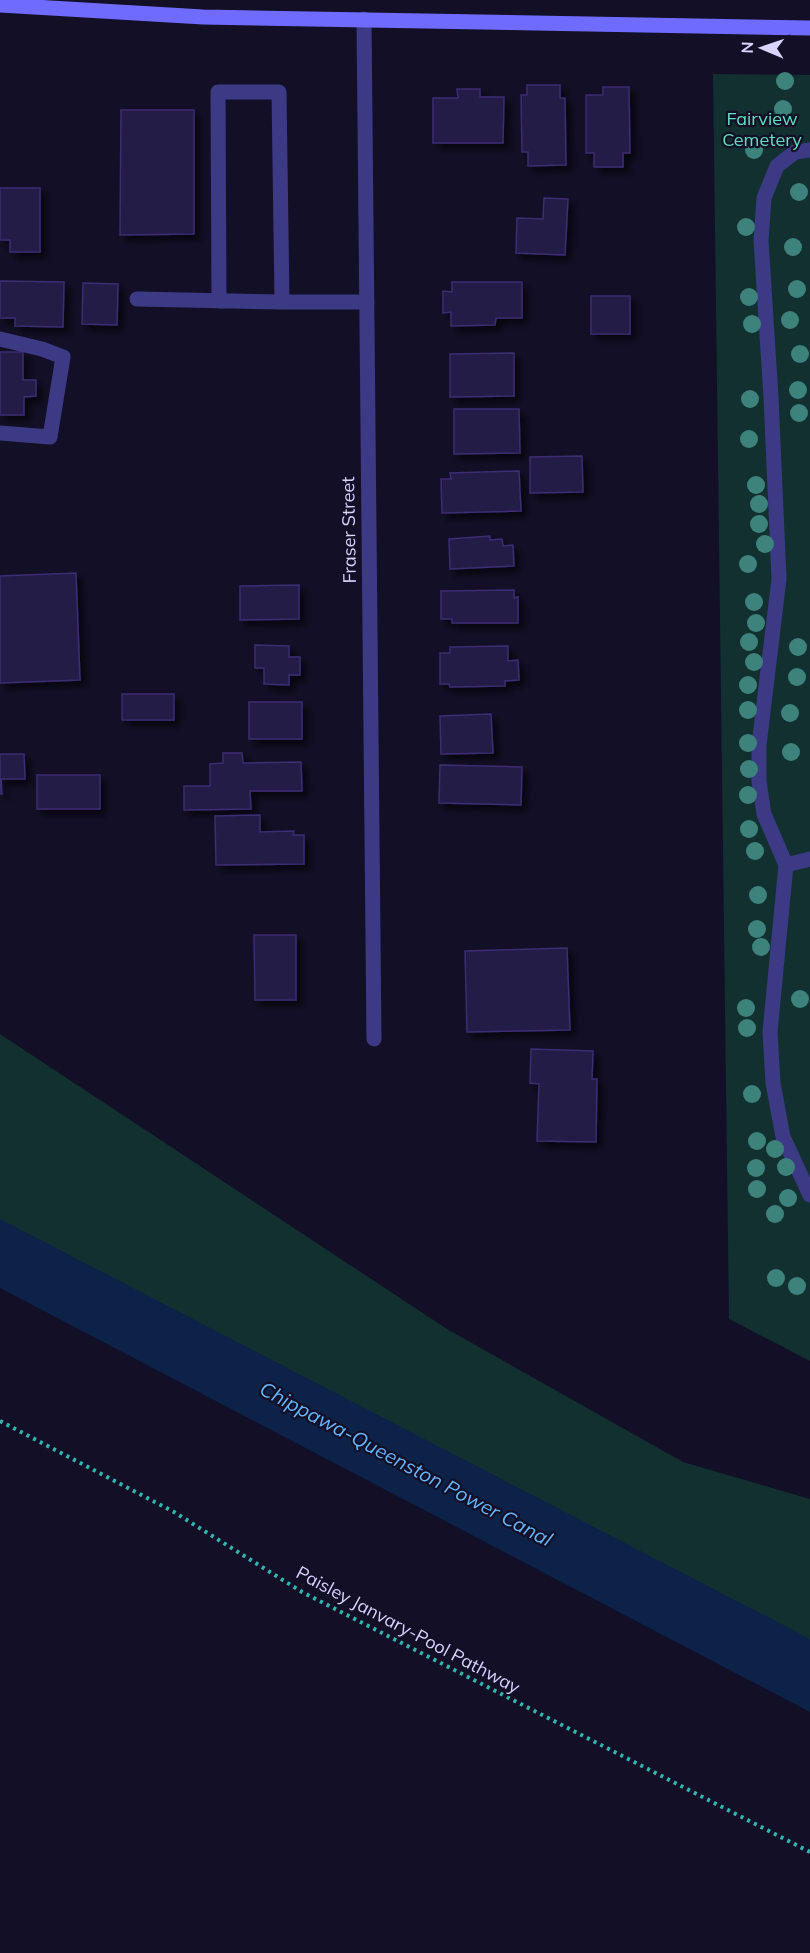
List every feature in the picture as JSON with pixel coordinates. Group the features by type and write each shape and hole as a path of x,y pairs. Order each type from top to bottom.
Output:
{"main road":[{"path":"0,5 204,17 810,28"}],"street":[{"name":"Fraser Street","path":"364,20 374,1039"},
{"path":"219,301 218,92 279,92 282,302"},
{"path":"810,150 795,152 777,166 764,198 761,241 779,579 759,745 759,781 764,814 786,865 770,1032 773,1083 783,1137 810,1195"},
{"path":"136,299 367,302"},
{"path":"0,339 42,349 63,357 50,437 0,433"},
{"path":"786,865 810,859"}],"path":[{"name":"Paisley Janvary-Pool Pathway","path":"0,1420 174,1512 302,1592 810,1852"}],"green space":[{"name":"Fairview Cemetery","path":"713,74 810,75 810,1361 729,1319"},
{"path":"0,1034 447,1329 683,1462 810,1499 810,1651 0,1225"}],"water":[{"name":"Chippawa-Queenston Power Canal","path":"0,1219 810,1639 810,1712 0,1288"}],"building":[{"path":"527,85 560,85 560,98 565,98 566,165 528,166 528,152 522,152 521,95 527,95"},
{"path":"603,87 629,87 630,153 623,153 623,167 594,167 594,153 586,153 586,95 603,95"},
{"path":"457,89 480,89 480,97 504,97 503,143 433,143 433,98 458,98"},
{"path":"121,110 194,110 194,234 120,235"},
{"path":"0,188 40,188 40,252 10,252 10,240 0,240"},
{"path":"544,198 568,199 565,255 516,253 517,218 543,219"},
{"path":"0,281 64,282 63,327 15,326 15,318 0,318"},
{"path":"452,282 522,282 522,318 496,318 495,325 451,326 451,312 443,313 443,291 452,292"},
{"path":"83,283 118,284 117,325 82,324"},
{"path":"591,296 630,296 630,334 591,334"},
{"path":"0,352 23,352 23,380 36,380 36,396 24,397 24,415 0,415"},
{"path":"514,353 514,396 450,397 450,354"},
{"path":"454,409 519,409 520,453 454,454"},
{"path":"582,456 583,492 530,493 530,457"},
{"path":"519,471 521,511 442,513 441,479 451,479 450,473"},
{"path":"490,536 490,540 502,539 503,546 513,545 514,566 450,569 449,539"},
{"path":"76,573 80,680 0,683 0,576"},
{"path":"299,585 299,619 240,620 240,586"},
{"path":"514,590 514,598 518,597 518,623 452,623 452,619 441,619 441,591"},
{"path":"255,645 289,646 289,657 300,657 300,675 289,675 289,685 264,684 264,668 255,668"},
{"path":"508,646 508,661 518,660 519,680 505,681 505,686 450,687 449,684 440,684 440,653 450,653 450,647"},
{"path":"122,694 174,694 174,720 122,720"},
{"path":"249,702 302,702 302,739 249,739"},
{"path":"491,714 493,753 441,754 440,716"},
{"path":"223,753 242,753 243,763 301,762 302,791 250,791 251,809 184,810 184,786 210,786 210,764 223,763"},
{"path":"0,754 24,754 25,779 1,779 2,794 0,794"},
{"path":"440,765 522,767 521,805 439,803"},
{"path":"37,775 100,775 100,809 37,809"},
{"path":"260,815 260,832 294,831 293,835 304,835 304,864 216,865 215,816"},
{"path":"254,935 296,935 296,1000 255,1000"},
{"path":"567,948 570,1030 467,1032 465,951"},
{"path":"531,1049 593,1051 592,1079 597,1079 596,1142 537,1141 539,1084 530,1083"}]}
